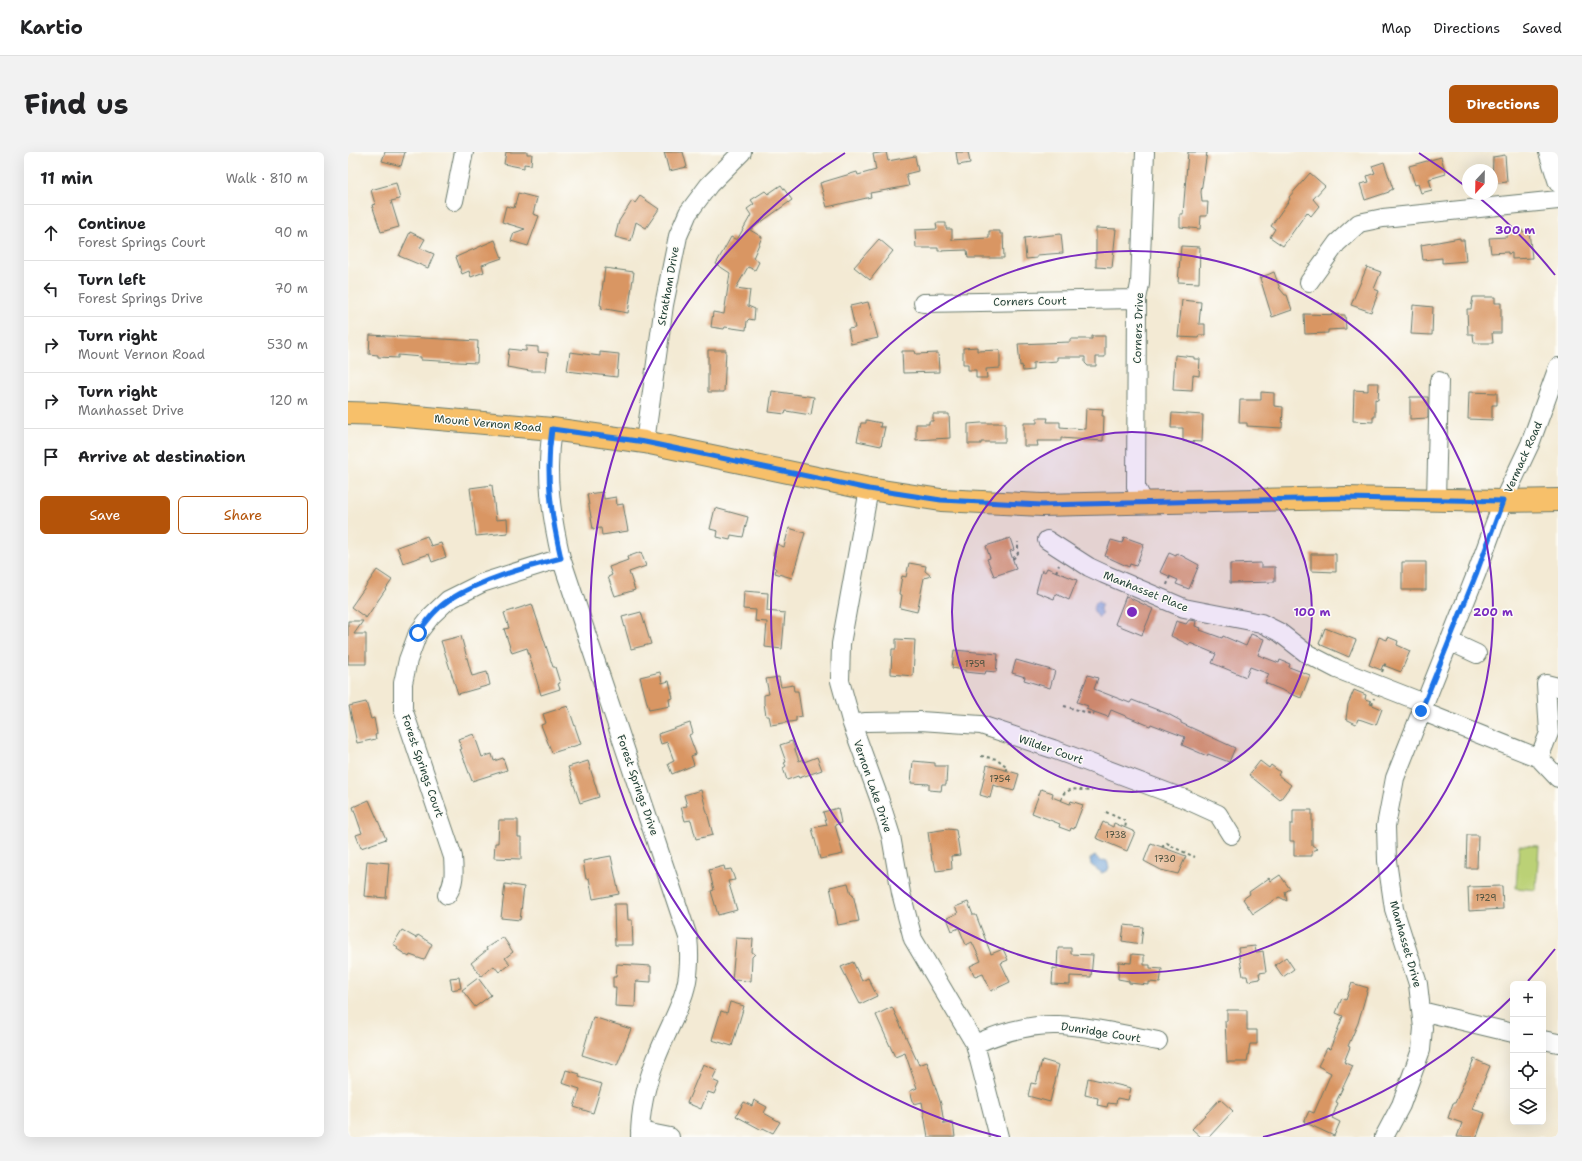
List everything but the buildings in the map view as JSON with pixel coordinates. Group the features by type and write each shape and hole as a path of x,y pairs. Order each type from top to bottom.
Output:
{"main road":[{"name":"Mount Vernon Road","path":"348,413 383,414 552,429 645,442 869,489 941,500 1042,505 1344,498 1503,501 1558,500"}],"street":[{"path":"454,201 464,152"},
{"name":"Stratham Drive","path":"645,442 664,305 678,236 688,213 709,186 742,152"},
{"name":"Corners Drive","path":"1144,502 1136,487 1137,300 1140,284 1145,152"},
{"path":"1548,152 1558,183"},
{"path":"1309,282 1337,243 1359,223 1383,218 1558,200"},
{"name":"Corners Court","path":"923,302 1137,300"},
{"name":"Vermack Road","path":"1503,501 1530,444 1558,367"},
{"path":"1436,500 1439,381"},
{"name":"Forest Springs Drive","path":"552,429 549,459 550,500 553,527 561,558 688,937 690,963 685,996 656,1058 647,1084 640,1134"},
{"name":"Vernon Lake Drive","path":"869,489 841,644 840,682 852,724 891,836 900,893 913,939 975,1044 999,1137"},
{"name":"Manhasset Drive","path":"1384,1137 1401,1105 1421,1050 1423,1028 1418,984 1394,909 1387,861 1386,826 1395,778 1477,572 1503,501"},
{"name":"Manhasset Place","path":"1047,540 1089,567 1109,577 1184,608 1260,623 1279,632 1306,653 1337,669 1539,758"},
{"name":"Forest Springs Court","path":"447,895 453,886 455,875 453,857 404,709 403,683 408,660 418,633 431,616 448,600 482,583 561,558"},
{"path":"1449,641 1477,654"},
{"path":"1558,686 1546,684 1549,733 1552,738 1539,758 1558,778"},
{"name":"Wilder Court","path":"852,724 866,722 920,721 981,725 1054,750 1185,799 1218,814 1231,835"},
{"path":"1421,1011 1510,1031"},
{"name":"Dunridge Court","path":"975,1044 988,1038 1034,1027 1057,1025 1078,1026 1158,1041"},
{"path":"1546,1041 1558,1043"},
{"path":"640,1134 670,1137"}],"path":[{"path":"1012,559 1018,553 1018,542"},
{"path":"1064,706 1092,714 1095,713"},
{"path":"981,756 1002,761 1006,766 1006,770"},
{"path":"1061,800 1064,793 1072,789 1092,791"},
{"path":"1106,812 1125,821 1125,828"},
{"path":"1162,847 1167,843 1195,857"}],"green space":[{"path":"1519,845 1539,846 1536,890 1516,888"}],"water":[{"path":"1097,601 1102,604 1100,609 1102,615 1099,618 1093,610 1094,604"},
{"path":"1095,856 1101,861 1107,861 1109,867 1108,870 1102,873 1091,865 1090,859"}],"route":[{"path":"418,633 431,616 448,600 482,583 538,564 561,558 553,527 550,500 549,459 552,429 645,442 869,489 941,500 1042,505 1344,498 1503,501 1477,572 1421,711"}]}
